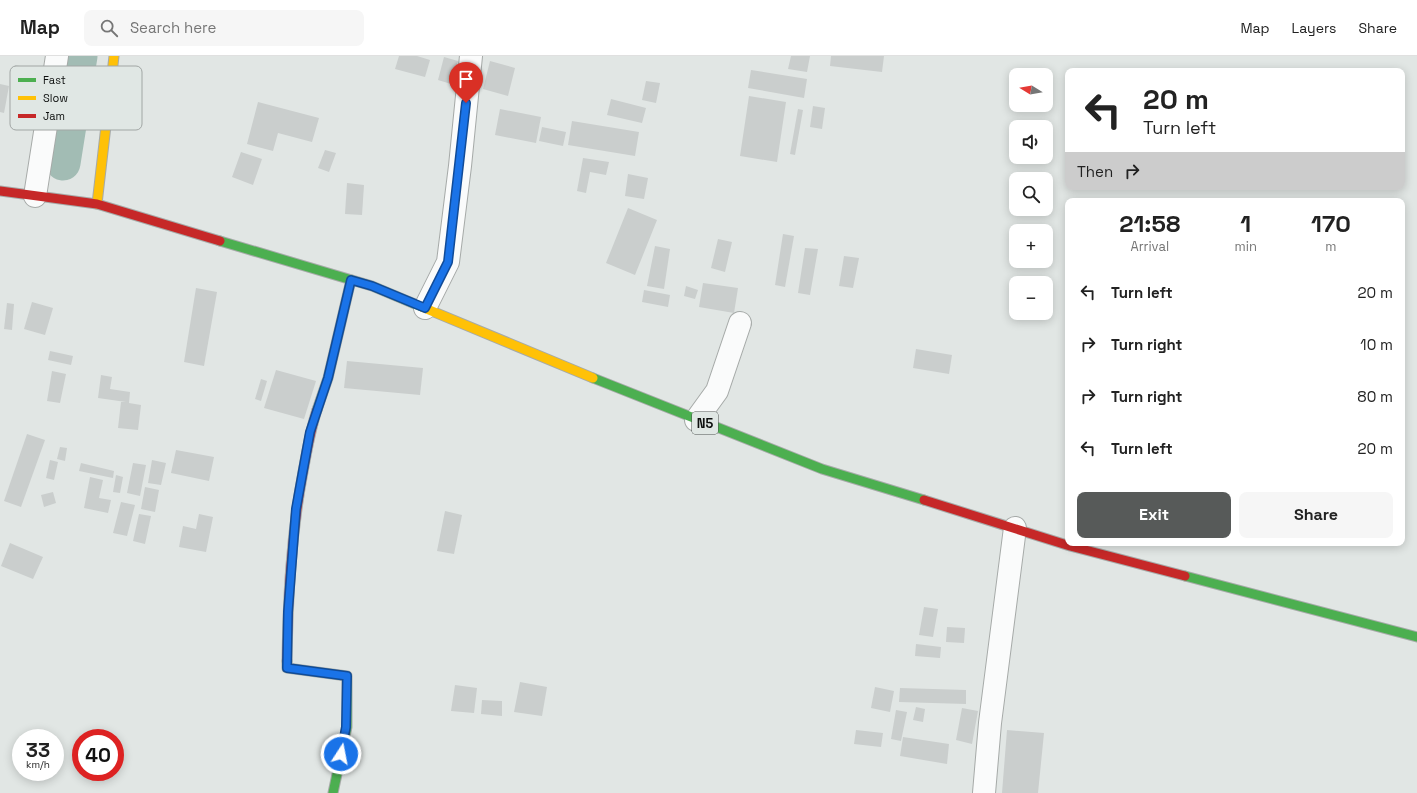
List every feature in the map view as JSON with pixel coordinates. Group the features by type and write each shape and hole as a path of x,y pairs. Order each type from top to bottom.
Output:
{"main road":[{"path":"113,66 114,56"},
{"path":"97,204 106,130"},
{"name":"N5","path":"0,191 97,204 372,286 641,398 822,469 1065,544"},
{"path":"333,793 346,727 347,676 287,668 288,612 296,509 310,432 328,378 351,280"},
{"name":"N5","path":"1070,546 1417,637"}],"street":[{"path":"55,66 57,56"},
{"path":"425,308 448,262 460,166 471,56"},
{"path":"35,196 45,130"},
{"path":"696,420 717,391 740,323"},
{"path":"984,793 990,723 1014,528"}],"building":[{"path":"399,56 417,56 430,60 425,77 395,69"},
{"path":"791,56 810,56 807,72 788,69"},
{"path":"831,56 884,56 882,72 830,66"},
{"path":"444,57 458,61 451,84 438,80"},
{"path":"490,61 515,68 508,96 483,89"},
{"path":"751,70 807,79 804,98 748,88"},
{"path":"646,81 660,83 656,103 642,100"},
{"path":"0,84 9,86 4,113 0,112"},
{"path":"749,96 786,102 777,162 740,156"},
{"path":"611,99 646,108 642,123 607,115"},
{"path":"258,102 319,118 312,142 278,133 273,151 247,144"},
{"path":"813,106 825,108 822,129 810,127"},
{"path":"500,109 541,117 536,143 495,135"},
{"path":"798,109 803,110 795,155 790,154"},
{"path":"572,121 639,132 635,156 568,145"},
{"path":"542,127 566,132 563,146 539,141"},
{"path":"325,150 336,153 329,172 318,168"},
{"path":"241,152 262,159 253,185 232,177"},
{"path":"583,158 609,162 606,175 590,172 586,193 577,191"},
{"path":"628,174 648,178 644,199 625,196"},
{"path":"347,183 364,185 362,215 345,214"},
{"path":"628,208 657,220 635,275 606,263"},
{"path":"783,234 794,236 785,287 775,285"},
{"path":"718,239 732,242 725,272 711,268"},
{"path":"655,246 670,249 664,289 647,286"},
{"path":"805,248 818,249 810,295 798,293"},
{"path":"844,256 859,258 853,288 839,286"},
{"path":"703,283 738,288 734,313 699,307"},
{"path":"686,286 698,290 695,299 684,296"},
{"path":"196,288 217,292 204,366 184,362"},
{"path":"644,290 670,295 668,307 642,302"},
{"path":"32,302 53,308 45,335 24,329"},
{"path":"7,303 14,304 12,330 4,329"},
{"path":"916,349 952,355 949,374 913,368"},
{"path":"50,351 73,356 71,365 48,360"},
{"path":"347,361 423,368 420,395 344,388"},
{"path":"276,370 316,381 304,419 264,408"},
{"path":"52,371 66,374 60,403 47,401"},
{"path":"101,375 112,377 110,389 130,392 129,403 141,405 138,430 118,428 121,402 126,402 98,398"},
{"path":"261,379 267,381 261,401 255,399"},
{"path":"27,434 45,440 21,507 4,501"},
{"path":"60,447 67,448 65,461 57,459"},
{"path":"176,450 214,457 209,481 171,473"},
{"path":"50,460 58,462 54,480 46,478"},
{"path":"152,460 166,463 161,485 148,483"},
{"path":"81,463 114,471 113,478 79,471"},
{"path":"133,463 146,465 140,496 127,493"},
{"path":"116,475 123,477 120,493 113,492"},
{"path":"90,477 103,480 99,498 111,500 108,513 84,508"},
{"path":"145,487 159,490 155,512 141,509"},
{"path":"53,492 56,503 44,507 41,495"},
{"path":"121,502 135,505 127,536 113,533"},
{"path":"445,511 462,515 454,554 437,551"},
{"path":"139,514 151,516 145,544 133,541"},
{"path":"199,514 213,517 206,552 179,547 183,526 196,529"},
{"path":"10,543 43,557 33,579 1,566"},
{"path":"924,607 938,609 933,637 919,635"},
{"path":"947,627 965,628 964,643 946,642"},
{"path":"916,644 941,647 940,658 915,656"},
{"path":"520,682 547,687 542,716 514,712"},
{"path":"455,685 477,688 474,713 451,711"},
{"path":"875,687 894,691 890,712 871,708"},
{"path":"900,688 966,690 966,704 899,702"},
{"path":"482,700 502,701 502,716 481,714"},
{"path":"916,707 925,709 923,722 913,720"},
{"path":"962,708 978,711 972,744 956,740"},
{"path":"896,710 907,712 901,741 891,739"},
{"path":"856,730 883,733 881,747 854,744"},
{"path":"1007,730 1044,733 1038,793 1002,793"},
{"path":"903,737 949,744 947,764 900,756"}],"waterway":[{"path":"78,66 80,56"},
{"path":"63,163 68,130"}],"traffic: fast":[{"path":"220,241 372,286 422,307"},
{"path":"317,410 328,378 351,280"},
{"path":"593,378 822,469 924,500"},
{"path":"1185,576 1417,637"},
{"path":"287,661 287,668 347,676 347,727 333,793"}],"traffic: slow":[{"path":"113,66 114,56"},
{"path":"97,204 106,130"},
{"path":"422,307 593,378"}],"traffic: jam":[{"path":"0,191 97,204 220,241"},
{"path":"287,661 289,590 293,543 307,449 317,410"},
{"path":"924,500 1065,544"},
{"path":"1070,546 1185,576"}],"route":[{"path":"341,754 346,727 347,676 287,668 288,612 296,509 310,432 328,378 351,280 372,286 425,308 448,262 466,103"}]}
